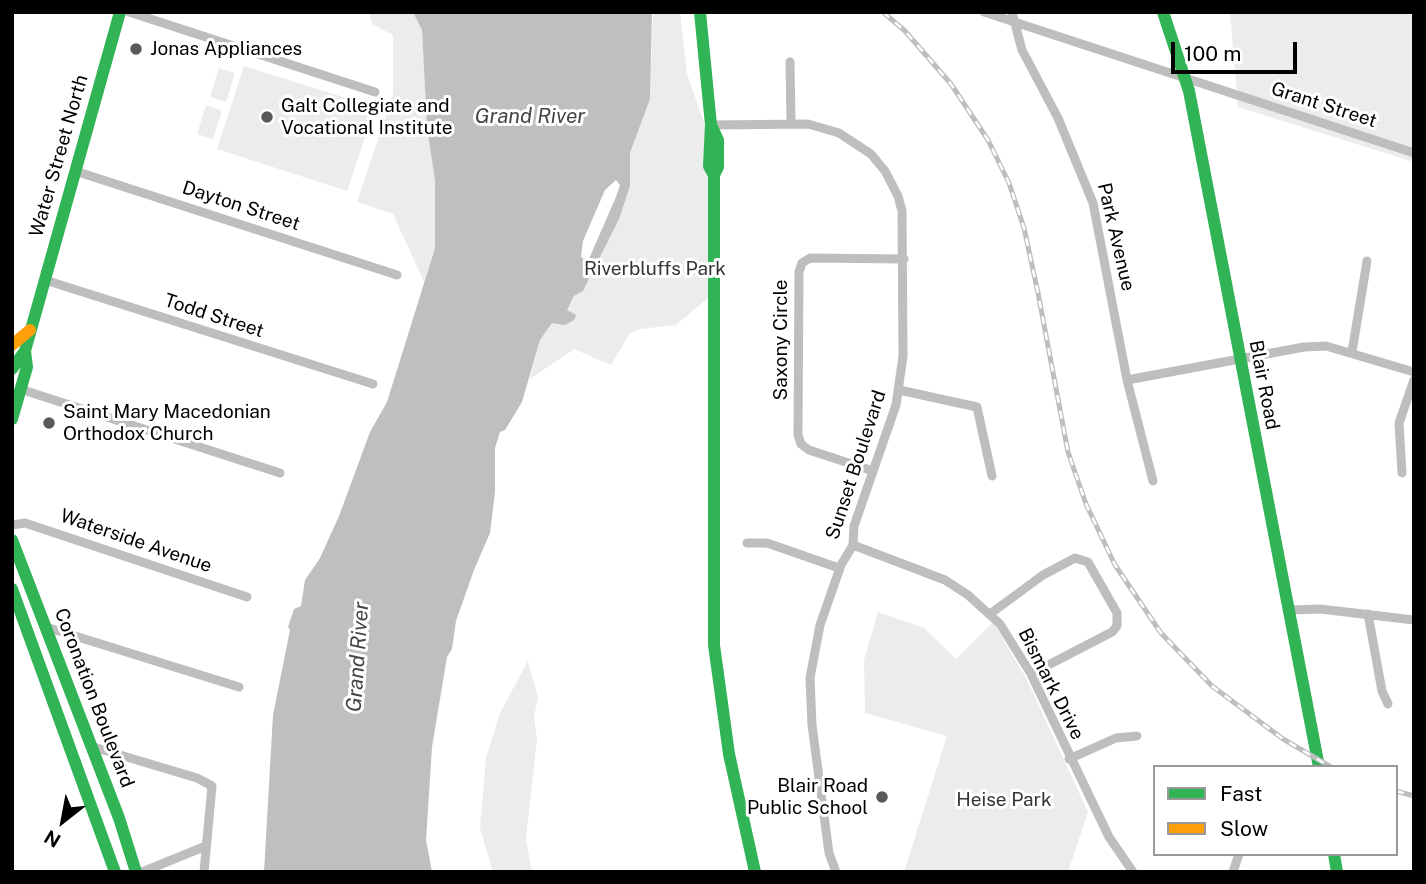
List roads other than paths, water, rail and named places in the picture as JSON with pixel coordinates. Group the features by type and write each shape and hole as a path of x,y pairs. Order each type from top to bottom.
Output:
{"main road":[{"name":"Water Street North","path":"12,419 26,367 25,351 30,330 120,12"},
{"path":"700,12 711,125 718,140 718,167 714,175 714,645 729,754 755,872"},
{"name":"Blair Road","path":"1163,12 1182,78 1189,92 1319,765"},
{"path":"12,345 30,330"},
{"name":"Water Street North","path":"12,369 25,351"},
{"name":"Coronation Boulevard","path":"12,540 136,872"},
{"name":"Coronation Boulevard","path":"12,589 115,872"},
{"path":"28,634 46,627"},
{"path":"72,754 90,746"}],"street":[{"path":"129,12 375,92"},
{"name":"Grant Street","path":"984,12 1013,17 1182,78 1414,153"},
{"name":"Park Avenue","path":"1013,17 1022,50 1078,160 1093,203 1127,380 1153,481"},
{"path":"790,62 791,124"},
{"name":"Sunset Boulevard","path":"711,125 808,124 853,140 878,162 898,196 905,228 903,356 899,390 855,526 853,545 839,568 820,625 810,678 812,725 828,840 836,872"},
{"name":"Dayton Street","path":"75,171 397,275"},
{"name":"Saxony Circle","path":"873,471 809,450 801,444 798,435 799,272 802,262 810,258 904,259"},
{"path":"1352,352 1367,261"},
{"name":"Todd Street","path":"45,280 373,384"},
{"path":"1127,380 1304,346 1326,345 1414,372"},
{"path":"1402,473 1399,423 1414,380"},
{"path":"20,389 280,473"},
{"path":"899,390 977,407 992,476"},
{"name":"Waterside Avenue","path":"12,524 25,523 247,597"},
{"path":"747,543 767,543 839,568"},
{"name":"Bismark Drive","path":"853,545 945,580 990,614 1014,645 1031,674 1108,837 1133,872"},
{"path":"990,614 1043,575 1075,558 1088,562 1116,613 1117,626 1112,632 1031,674"},
{"path":"1290,610 1368,614 1414,620"},
{"path":"1368,614 1382,691 1388,704"},
{"path":"46,627 239,687"},
{"path":"1069,759 1115,738 1137,736"},
{"path":"90,746 207,781 212,786 204,872"},
{"path":"142,872 206,846"}],"water":[{"name":"Grand River","path":"413,12 652,12 650,99 630,153 630,186 619,219 583,291 574,296 567,310 576,315 574,320 565,325 552,323 540,340 522,402 505,430 500,432 495,448 495,492 490,533 456,621 452,649 447,657 432,747 426,840 432,872 264,872 273,715 290,630 288,627 294,609 301,606 305,580 320,558 339,516 370,432 387,402 435,248 435,181 427,127 422,30","holes":["616,180 620,185 616,197 588,261 581,257 583,241 605,190"]}],"railway":[{"path":"883,12 905,31 951,84 988,140 1009,183 1024,228 1068,452 1086,504 1115,565 1161,633 1212,686 1283,739 1328,765"},
{"path":"1398,792 1414,796"}],"place":[{"name":"Jonas Appliances","path":"136,49"},
{"name":"Galt Collegiate and Vocational Institute","path":"267,117"},
{"name":"Saint Mary Macedonian Orthodox Church","path":"49,423"},
{"name":"Blair Road Public School","path":"882,797"}],"park label":[{"name":"Riverbluffs Park","path":"655,269"},
{"name":"Heise Park","path":"1004,800"}]}
